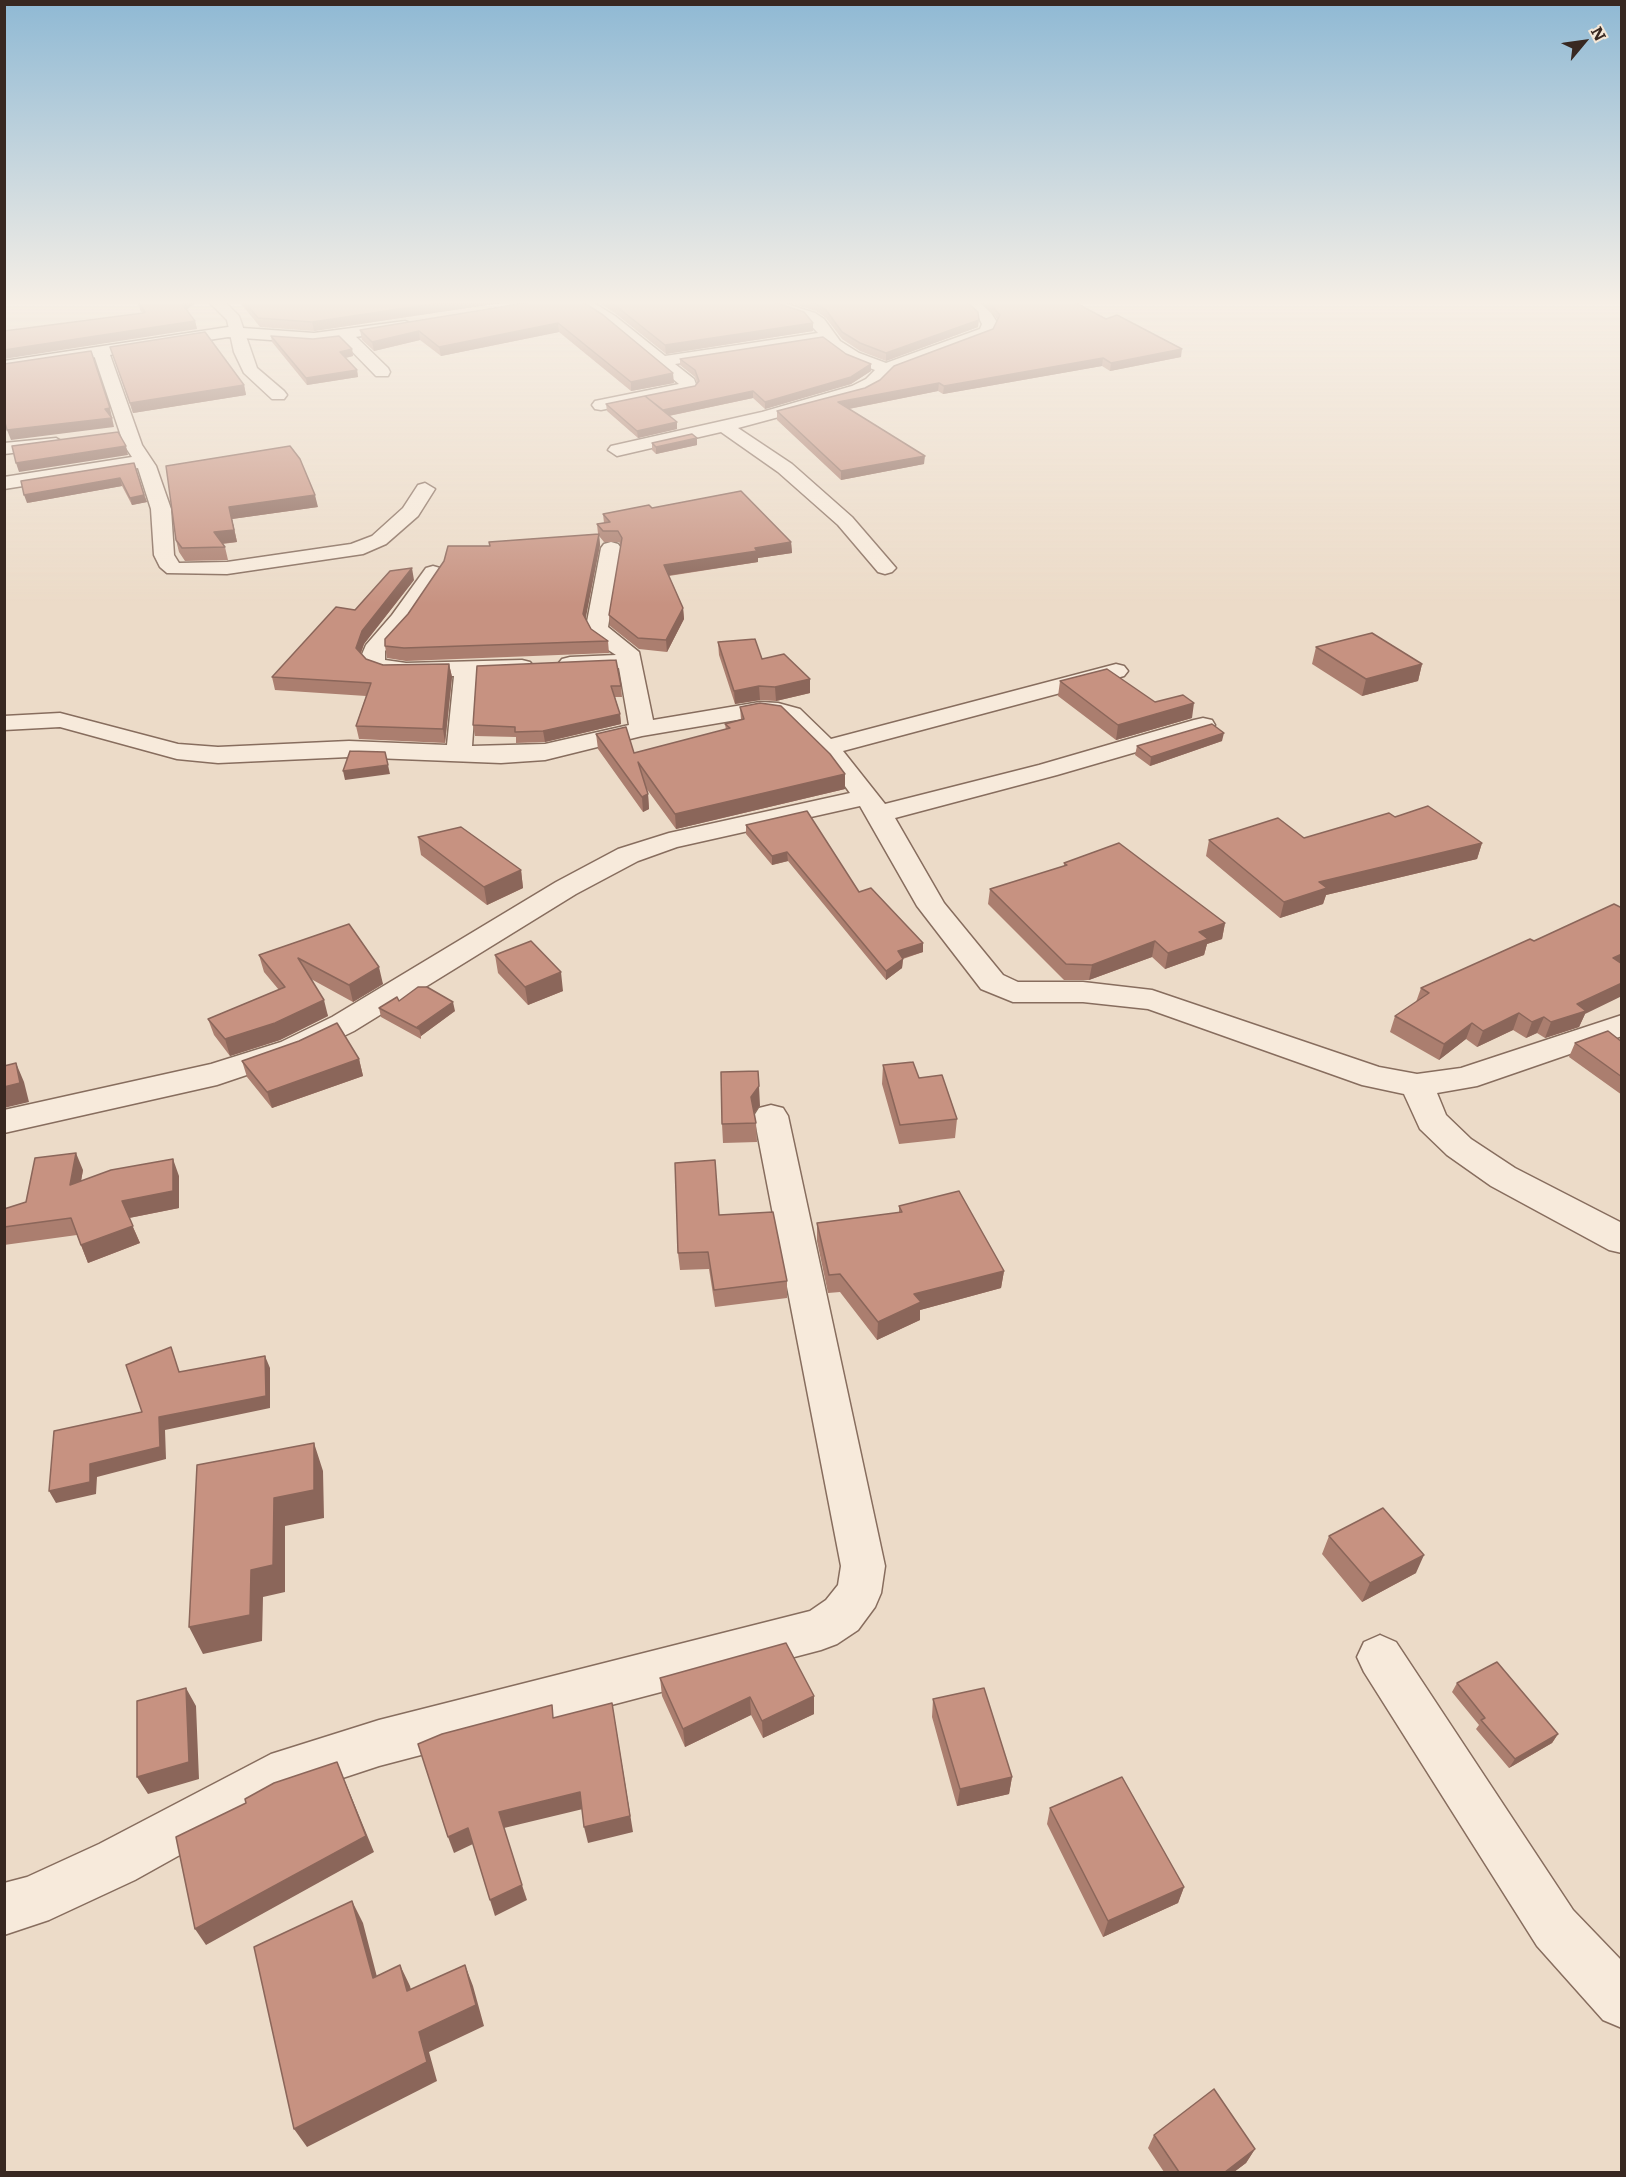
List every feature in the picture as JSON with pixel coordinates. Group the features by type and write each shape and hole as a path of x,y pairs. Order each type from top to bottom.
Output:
{"street":[{"path":"118,402 129,433 144,461 161,509 167,563 174,569 184,571 227,568 369,546 411,512 425,489"},
{"path":"601,405 618,402"},
{"path":"617,450 724,426 815,402"},
{"path":"724,426 785,468 845,521 885,568"},
{"path":"107,436 129,433"},
{"path":"4,449 74,440"},
{"path":"4,483 144,461"},
{"path":"611,548 597,627 601,635 628,652 642,729"},
{"path":"433,572 399,620 374,650 372,659 377,665 386,669 466,668 629,661"},
{"path":"459,753 466,668"},
{"path":"826,748 1116,671"},
{"path":"4,723 60,720 177,751 218,755 349,749 459,753 545,752 642,729 759,709 778,710 791,714 841,763 872,805 931,906 992,982 1013,993 1083,992 1152,1000 1374,1077 1417,1085 1465,1078 1622,1025"},
{"path":"4,1122 217,1074 292,1049 343,1024 566,888 628,855 669,841 872,805 1048,770 1203,725"},
{"path":"1417,1085 1432,1121 1459,1147 1503,1177 1622,1240"},
{"path":"4,1909 31,1902 117,1862 271,1778 379,1743 821,1629 842,1615 859,1593 863,1566 771,1116"},
{"path":"1380,1657 1555,1928 1622,2001"}],"building":[{"path":"4,402 108,402 110,408 105,409 112,418 7,430 4,419"},
{"path":"652,402 703,402 663,410"},
{"path":"652,402 677,422 637,431 606,404"},
{"path":"813,402 840,402 838,402 925,456 841,471 777,411"},
{"path":"118,432 126,446 16,463 12,446"},
{"path":"692,434 697,438 656,447 652,443"},
{"path":"290,446 300,459 315,495 229,507 234,530 214,532 225,547 182,548 176,540 166,466"},
{"path":"134,463 144,495 130,498 120,478 24,495 21,481"},
{"path":"741,491 791,542 755,548 757,551 664,565 683,608 666,640 638,638 609,615 622,538 618,531 603,531 597,524 610,522 603,514 649,505 652,508"},
{"path":"599,534 583,614 591,629 608,641 404,648 385,646 385,639 408,614 444,561 448,546 490,546 489,542"},
{"path":"412,568 362,631 356,648 366,659 383,665 449,664 443,729 356,726 371,683 272,677 336,607 355,610 390,571"},
{"path":"1372,633 1422,664 1366,679 1316,647"},
{"path":"755,639 762,659 784,654 810,679 775,687 759,686 734,691 718,642"},
{"path":"616,660 621,686 611,686 620,714 543,731 515,732 515,727 473,725 477,666"},
{"path":"1107,669 1155,702 1183,695 1194,703 1118,725 1060,681"},
{"path":"760,703 781,706 830,754 845,774 675,814 638,762 648,794 642,797 596,734 626,727 634,753 730,728 725,724 744,719 740,707"},
{"path":"1212,724 1224,733 1151,757 1137,746"},
{"path":"350,751 385,752 388,765 343,771"},
{"path":"1428,806 1482,843 1319,882 1327,888 1284,902 1209,840 1278,818 1304,838 1389,813 1395,817"},
{"path":"807,811 859,892 871,888 923,943 898,951 903,959 886,971 787,852 772,856 746,825"},
{"path":"461,827 521,870 484,887 418,837"},
{"path":"1119,843 1225,923 1199,932 1208,939 1168,953 1155,941 1092,965 1066,964 990,889 1067,865 1064,863"},
{"path":"1614,904 1622,908 1622,954 1613,958 1622,964 1622,983 1577,1004 1586,1011 1551,1022 1544,1017 1532,1022 1519,1013 1483,1031 1472,1023 1444,1044 1395,1016 1429,993 1421,988 1530,939 1534,941"},
{"path":"349,924 379,967 349,985 298,958 324,1000 275,1023 225,1039 208,1019 285,987 259,955"},
{"path":"531,941 561,972 525,987 495,955"},
{"path":"418,987 427,987 453,1002 417,1027 419,1029 379,1008 397,997 399,1001"},
{"path":"337,1023 359,1059 267,1092 242,1061 299,1041"},
{"path":"1608,1031 1622,1042 1622,1077 1575,1043"},
{"path":"913,1062 919,1078 942,1075 957,1119 900,1125 883,1065"},
{"path":"16,1063 20,1083 4,1087 4,1066"},
{"path":"758,1071 759,1086 751,1097 756,1123 722,1124 721,1072"},
{"path":"76,1153 70,1185 111,1170 173,1159 173,1191 122,1201 133,1226 81,1245 71,1218 4,1227 4,1209 26,1202 35,1158"},
{"path":"715,1160 719,1215 773,1212 787,1281 714,1290 708,1252 678,1253 675,1163"},
{"path":"959,1191 1004,1271 914,1294 921,1302 878,1322 840,1274 829,1275 817,1223 902,1212 899,1206"},
{"path":"171,1347 179,1372 265,1356 266,1396 159,1417 160,1447 90,1464 90,1482 49,1491 54,1431 142,1412 126,1365"},
{"path":"314,1443 314,1490 274,1498 273,1565 251,1570 250,1615 189,1627 197,1465"},
{"path":"1383,1508 1424,1555 1370,1583 1329,1536"},
{"path":"786,1643 814,1696 762,1721 750,1697 683,1729 660,1678"},
{"path":"1497,1662 1558,1734 1515,1759 1481,1720 1485,1718 1457,1683"},
{"path":"186,1688 189,1762 137,1777 137,1701"},
{"path":"984,1688 1012,1777 960,1789 933,1699"},
{"path":"612,1703 630,1816 584,1827 580,1792 499,1812 522,1885 490,1900 468,1828 448,1837 418,1744 442,1734 552,1705 553,1718"},
{"path":"337,1762 366,1836 195,1929 176,1837 246,1803 245,1799 274,1783"},
{"path":"1122,1777 1184,1887 1108,1921 1050,1808"},
{"path":"352,1901 373,1978 400,1965 407,1991 465,1965 476,2005 419,2032 427,2062 294,2129 254,1947"},
{"path":"1214,2089 1255,2149 1225,2172 1179,2172 1154,2135"}]}
